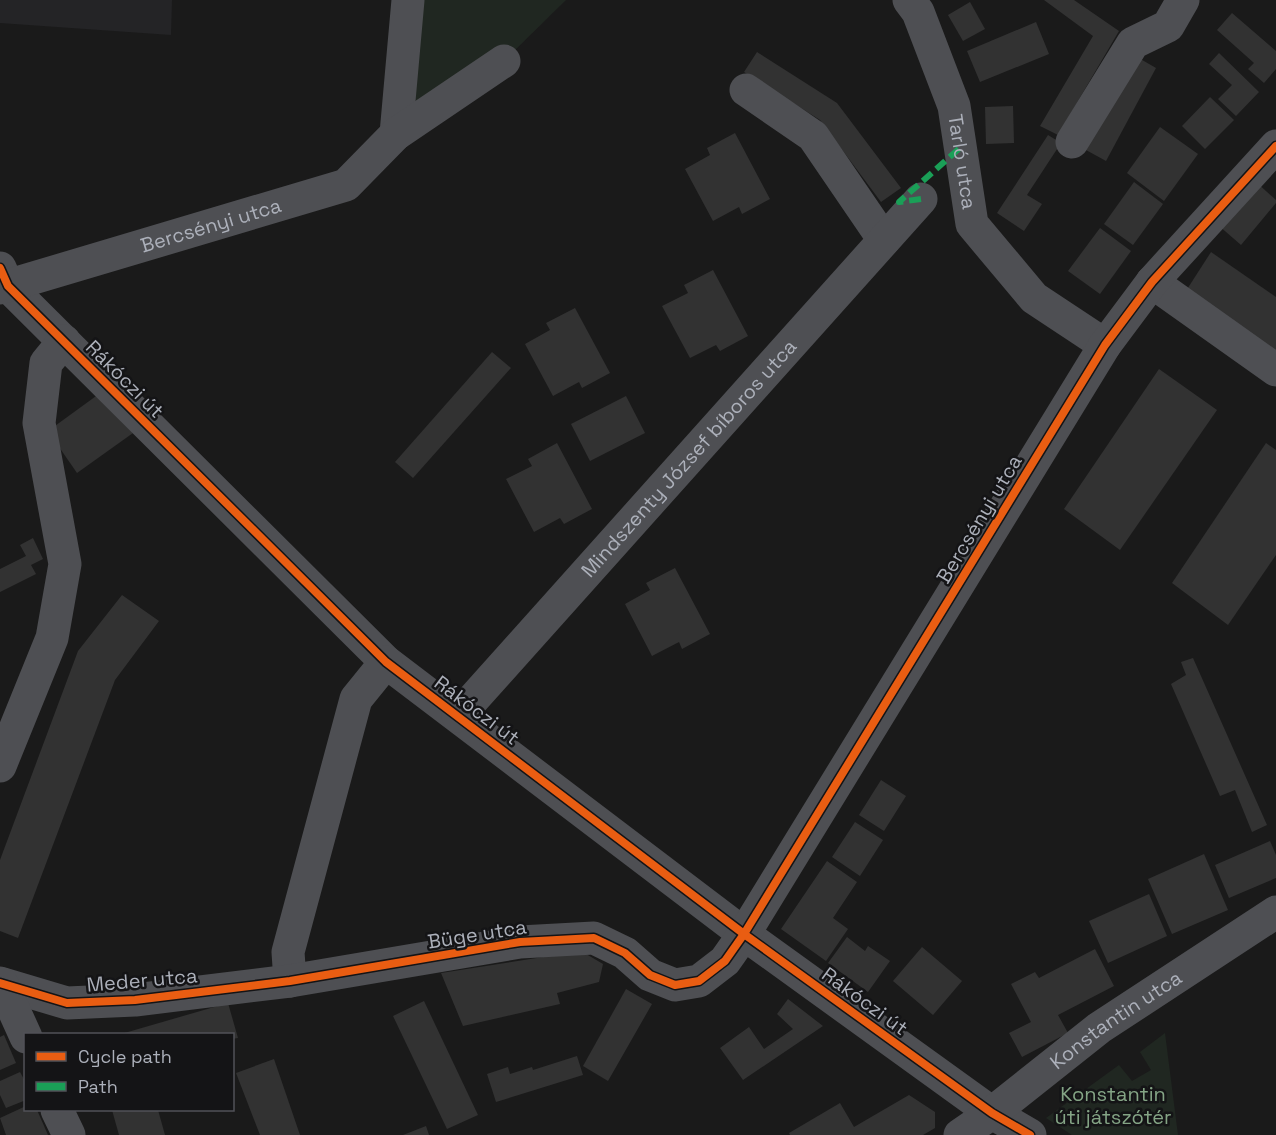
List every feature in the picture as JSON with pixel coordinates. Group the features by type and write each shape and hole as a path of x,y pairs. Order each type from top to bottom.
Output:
{"street":[{"path":"396,134 408,0"},
{"name":"Tarló utca","path":"909,0 918,12 954,106 972,224 1034,298 1105,345"},
{"path":"1072,142 1133,43 1168,26 1183,0"},
{"name":"Bercsényi utca","path":"3,281 346,185 396,134 504,61"},
{"path":"746,90 813,135 884,240"},
{"name":"Bercsényi utca","path":"744,934 1105,345 1152,282 1276,146"},
{"name":"Mindszenty József bíboros utca","path":"458,716 921,199"},
{"name":"Rákóczi út","path":"3,281 386,662 744,934 992,1113 1030,1135"},
{"path":"1152,282 1276,370"},
{"path":"0,766 52,638 65,564 39,423 46,363 64,341"},
{"path":"290,981 288,952 356,699 386,662"},
{"name":"Konstantin utca","path":"960,1135 992,1113 1099,1028 1276,912"},
{"name":"Büge utca","path":"290,981 520,942 594,938 625,953 650,975 675,985 699,981 725,961 744,934"},
{"name":"Meder utca","path":"1,984 67,1003 135,1000 290,981"},
{"path":"1,984 24,1033"},
{"path":"57,1111 69,1135"}],"shaded area":[{"path":"0,0 172,0 171,35 0,23"}],"green space":[{"path":"408,0 566,0 504,61 396,134"},
{"name":"Konstantin úti játszótér","path":"1165,1033 1178,1135 1072,1135 1046,1118 1119,1065 1132,1081 1151,1070 1140,1052"}],"building":[{"path":"1044,0 1074,0 1119,31 1058,135 1040,126 1093,36"},
{"path":"970,2 985,29 963,41 948,15"},
{"path":"1232,13 1276,51 1276,69 1264,83 1248,69 1254,63 1217,30"},
{"path":"1036,22 1049,54 980,82 967,51"},
{"path":"757,52 837,103 901,188 881,202 820,120 744,72"},
{"path":"1219,53 1259,92 1236,116 1218,99 1232,85 1209,64"},
{"path":"1137,57 1156,68 1106,161 1086,150"},
{"path":"1210,97 1234,120 1205,149 1182,126"},
{"path":"1013,106 1014,143 986,144 985,107"},
{"path":"1160,127 1198,154 1164,201 1127,173"},
{"path":"735,133 770,199 742,214 739,207 713,221 685,169 710,155 707,148"},
{"path":"1048,135 1061,143 1027,195 1042,204 1024,231 997,213"},
{"path":"1255,181 1276,200 1276,203 1241,245 1218,225"},
{"path":"1134,182 1163,204 1133,245 1104,224"},
{"path":"1100,228 1131,251 1100,294 1068,271"},
{"path":"1211,252 1276,297 1276,359 1184,294"},
{"path":"713,270 748,336 720,351 716,345 690,358 662,306 688,293 684,285"},
{"path":"575,308 610,373 582,388 579,382 553,396 525,344 550,330 546,323"},
{"path":"492,352 511,368 413,478 395,462"},
{"path":"1159,369 1217,410 1120,550 1064,509"},
{"path":"103,391 133,433 77,473 48,431"},
{"path":"626,396 645,433 590,461 571,424"},
{"path":"557,443 592,509 564,524 560,518 534,532 506,479 532,466 528,459"},
{"path":"1266,443 1276,450 1276,555 1228,625 1172,583"},
{"path":"33,538 43,559 31,565 36,574 0,592 0,569 26,556 20,545"},
{"path":"675,568 710,634 682,649 679,642 652,656 625,604 650,590 646,583"},
{"path":"122,595 159,621 115,680 18,938 0,931 0,860 78,651"},
{"path":"1193,658 1267,825 1252,832 1235,790 1220,796 1171,684 1186,675 1181,662"},
{"path":"881,780 906,796 884,831 859,815"},
{"path":"855,822 883,840 860,876 832,857"},
{"path":"1270,841 1276,855 1276,878 1229,898 1215,865"},
{"path":"1204,854 1228,910 1172,934 1148,879"},
{"path":"827,861 857,882 833,918 848,929 826,961 781,929"},
{"path":"1149,894 1167,936 1108,963 1089,921"},
{"path":"847,937 865,951 868,946 890,961 868,992 828,963"},
{"path":"922,947 962,981 933,1015 893,981"},
{"path":"1095,949 1114,986 1058,1015 1068,1033 1022,1057 1009,1033 1031,1022 1011,984 1035,972 1039,978"},
{"path":"581,951 603,964 599,982 557,993 560,1004 463,1026 441,973"},
{"path":"626,989 652,1004 608,1081 583,1066"},
{"path":"788,999 823,1026 743,1080 720,1048 749,1027 764,1049 793,1029 777,1014"},
{"path":"424,1001 478,1115 447,1129 393,1016"},
{"path":"228,1003 238,1038 234,1039 234,1033 124,1033"},
{"path":"4,1035 16,1063 0,1070 0,1037"},
{"path":"577,1056 583,1075 496,1102 487,1074 508,1067 510,1074 532,1067 533,1070"},
{"path":"274,1059 300,1135 260,1135 236,1073"},
{"path":"20,1072 24,1079 24,1101 6,1108 0,1095 0,1081"},
{"path":"909,1095 935,1112 935,1128 923,1135 790,1135 789,1133 840,1103 854,1127"},
{"path":"24,1107 24,1111 37,1111 48,1135 6,1135 0,1118"},
{"path":"112,1111 158,1111 165,1135 119,1135"},
{"path":"426,1126 429,1135 403,1135"}],"marked path":[{"path":"921,199 899,202 961,147"}],"cycle path":[{"path":"0,983 67,1003 135,1000 290,981 520,942 594,938 625,953 650,975 675,985 699,981 725,961 744,934 1105,345 1152,282 1276,146"},
{"path":"0,268 8,286 386,662 744,934 992,1113 1030,1135"}]}
